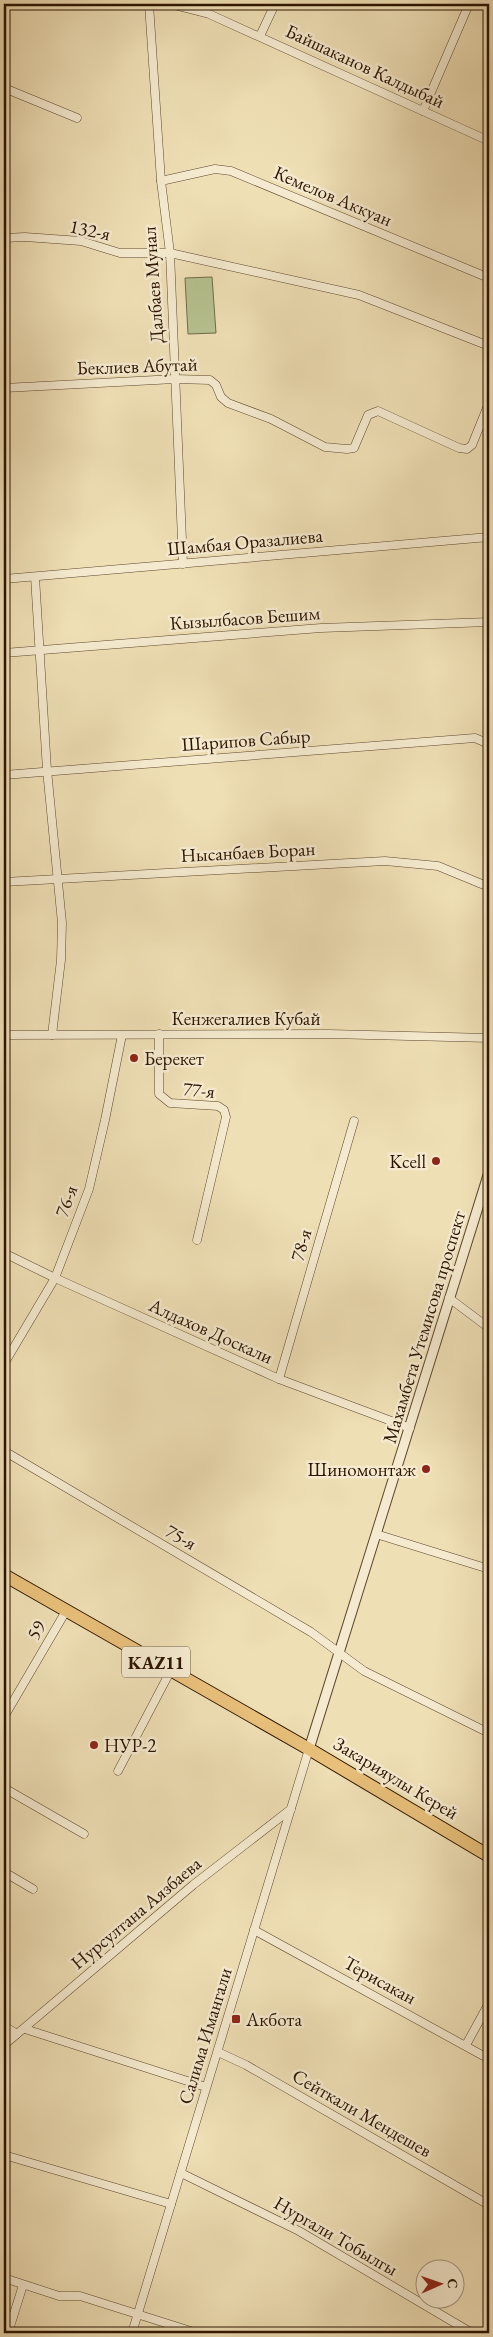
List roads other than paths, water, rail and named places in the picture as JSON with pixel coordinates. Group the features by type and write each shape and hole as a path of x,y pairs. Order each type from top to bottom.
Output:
{"highway":[{"name":"KAZ11","path":"4,1575 308,1749"},
{"name":"Закарияулы Керей","path":"308,1749 489,1856"}],"street":[{"name":"Далбаев Мунал","path":"149,4 161,181 170,253 183,564"},
{"name":"Байшаканов Калдыбай","path":"170,4 209,14 489,141"},
{"path":"260,36 276,4"},
{"path":"423,111 469,4"},
{"path":"4,88 76,118"},
{"name":"Кемелов Аккуан","path":"161,181 215,169 232,171 489,278"},
{"name":"132-я","path":"4,238 25,237 81,241 120,253 170,253"},
{"path":"170,253 359,295 489,346"},
{"name":"Беклиев Абутай","path":"4,388 176,378 210,380 216,385 221,396 228,403 272,419 325,447 346,450 354,448 368,415 378,412 459,448 467,449 472,444 489,403"},
{"name":"Шамбая Оразалиева","path":"4,580 489,537"},
{"path":"35,577 47,770 62,923 61,960 52,1035"},
{"name":"Кызылбасов Бешим","path":"4,653 322,628 489,622"},
{"name":"Шарипов Сабыр","path":"4,775 47,770 475,738 489,744"},
{"name":"Нысанбаев Боран","path":"4,882 385,861 438,866 489,887"},
{"name":"77-я","path":"159,1034 160,1094 164,1100 170,1103 218,1106 224,1110 226,1117 197,1240"},
{"name":"Кенжегалиев Кубай","path":"4,1035 329,1034 489,1038"},
{"name":"76-я","path":"4,1364 55,1278 88,1189 105,1120 122,1035"},
{"name":"78-я","path":"279,1379 354,1121"},
{"name":"Махамбета Утемисова проспект","path":"308,1749 489,1172"},
{"name":"Алдахов Доскали","path":"4,1253 279,1379 410,1428"},
{"path":"449,1298 489,1328"},
{"name":"75-я","path":"4,1451 311,1632 364,1671 489,1733"},
{"path":"376,1534 489,1570"},
{"name":"59","path":"4,1717 66,1611"},
{"path":"118,1771 171,1670"},
{"name":"Салима Имангали","path":"132,2333 308,1749"},
{"path":"4,1788 84,1834"},
{"name":"Нурсултана Аязбаева","path":"4,2045 194,1885 291,1809"},
{"path":"4,1872 33,1889"},
{"name":"Терисакан","path":"254,1930 489,2059"},
{"path":"466,2045 489,2003"},
{"path":"4,2026 17,2034"},
{"path":"25,2029 206,2087"},
{"name":"Сейткали Мендешев","path":"218,2052 246,2065 489,2205"},
{"path":"4,2155 171,2204"},
{"name":"Нургали Тобылгы","path":"181,2173 212,2186 299,2232 472,2333"},
{"path":"4,2278 59,2296 80,2296 197,2333"},
{"path":"8,2333 23,2285"}],"place":[{"name":"Берекет","path":"134,1058"},
{"name":"Kcell","path":"436,1161"},
{"name":"Шиномонтаж","path":"426,1469"},
{"name":"НУР-2","path":"94,1745"},
{"name":"Акбота","path":"236,2019"}]}
